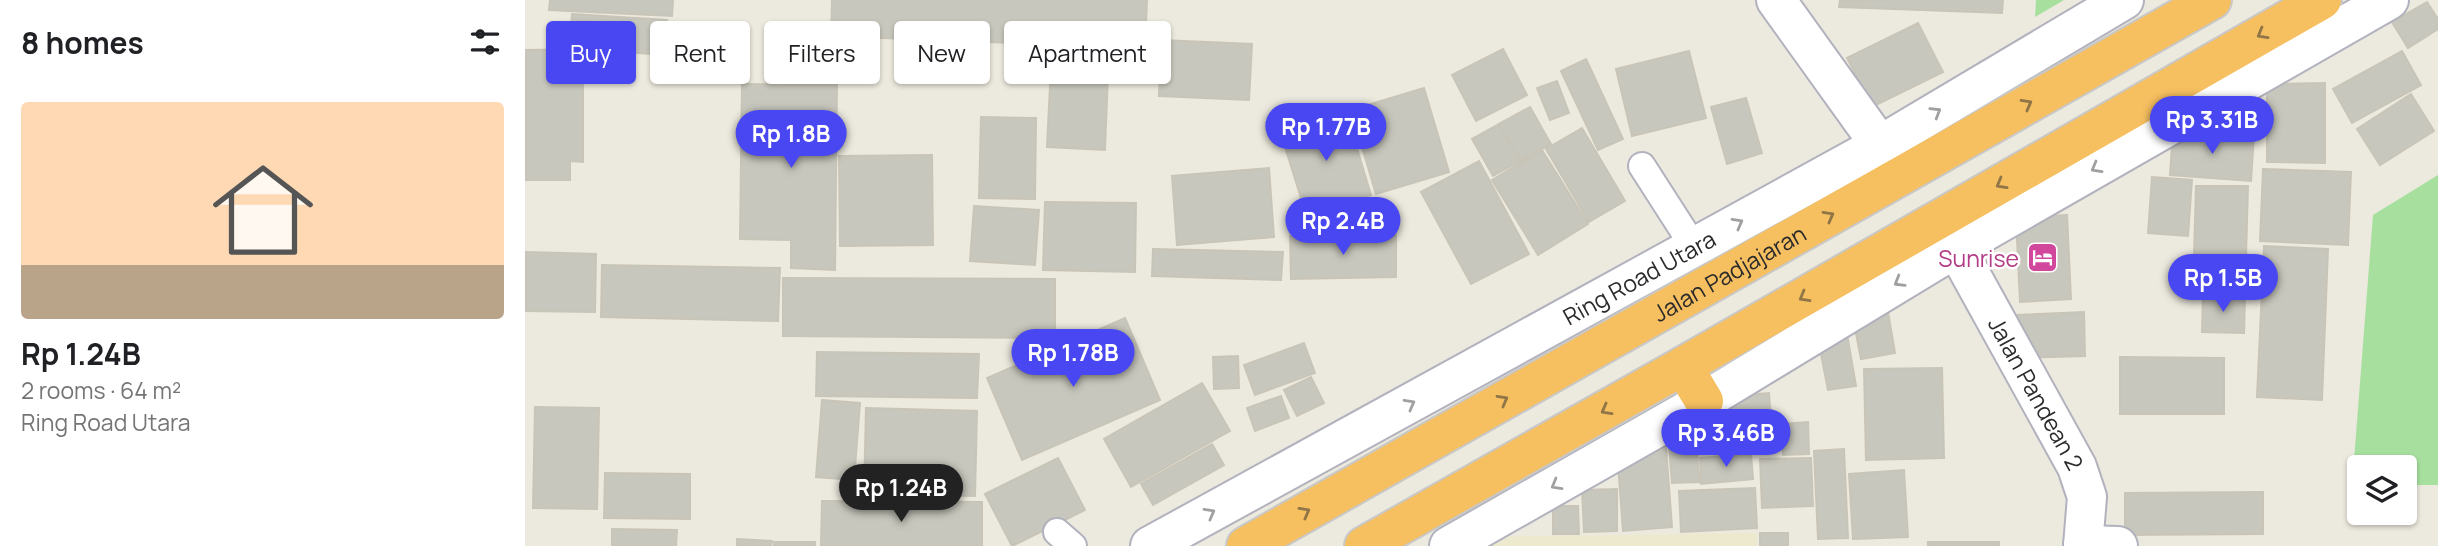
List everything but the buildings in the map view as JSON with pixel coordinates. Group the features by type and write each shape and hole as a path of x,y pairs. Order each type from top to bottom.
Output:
{"highway":[{"name":"Jalan Padjajaran","path":"1246,546 2211,0"},
{"path":"1364,546 2322,0"},
{"path":"1683,366 1704,401"}],"street":[{"path":"1776,0 1880,145"},
{"path":"1449,546 1704,401 1956,248 2389,0"},
{"name":"Ring Road Utara","path":"1150,546 1880,145 2108,5"},
{"name":"Jalan Pandean 2","path":"1956,248 2077,467 2087,497 2095,546"}],"lane":[{"path":"1642,166 1694,247"}],"shaded area":[{"path":"1757,533 1757,546 1478,546 1479,537"}],"green space":[{"path":"2036,0 2064,0 2035,17"},
{"path":"2438,175 2438,485 2417,485 2417,455 2354,455 2373,215"}],"place":[{"name":"Sunrise","path":"2042,258"}]}
